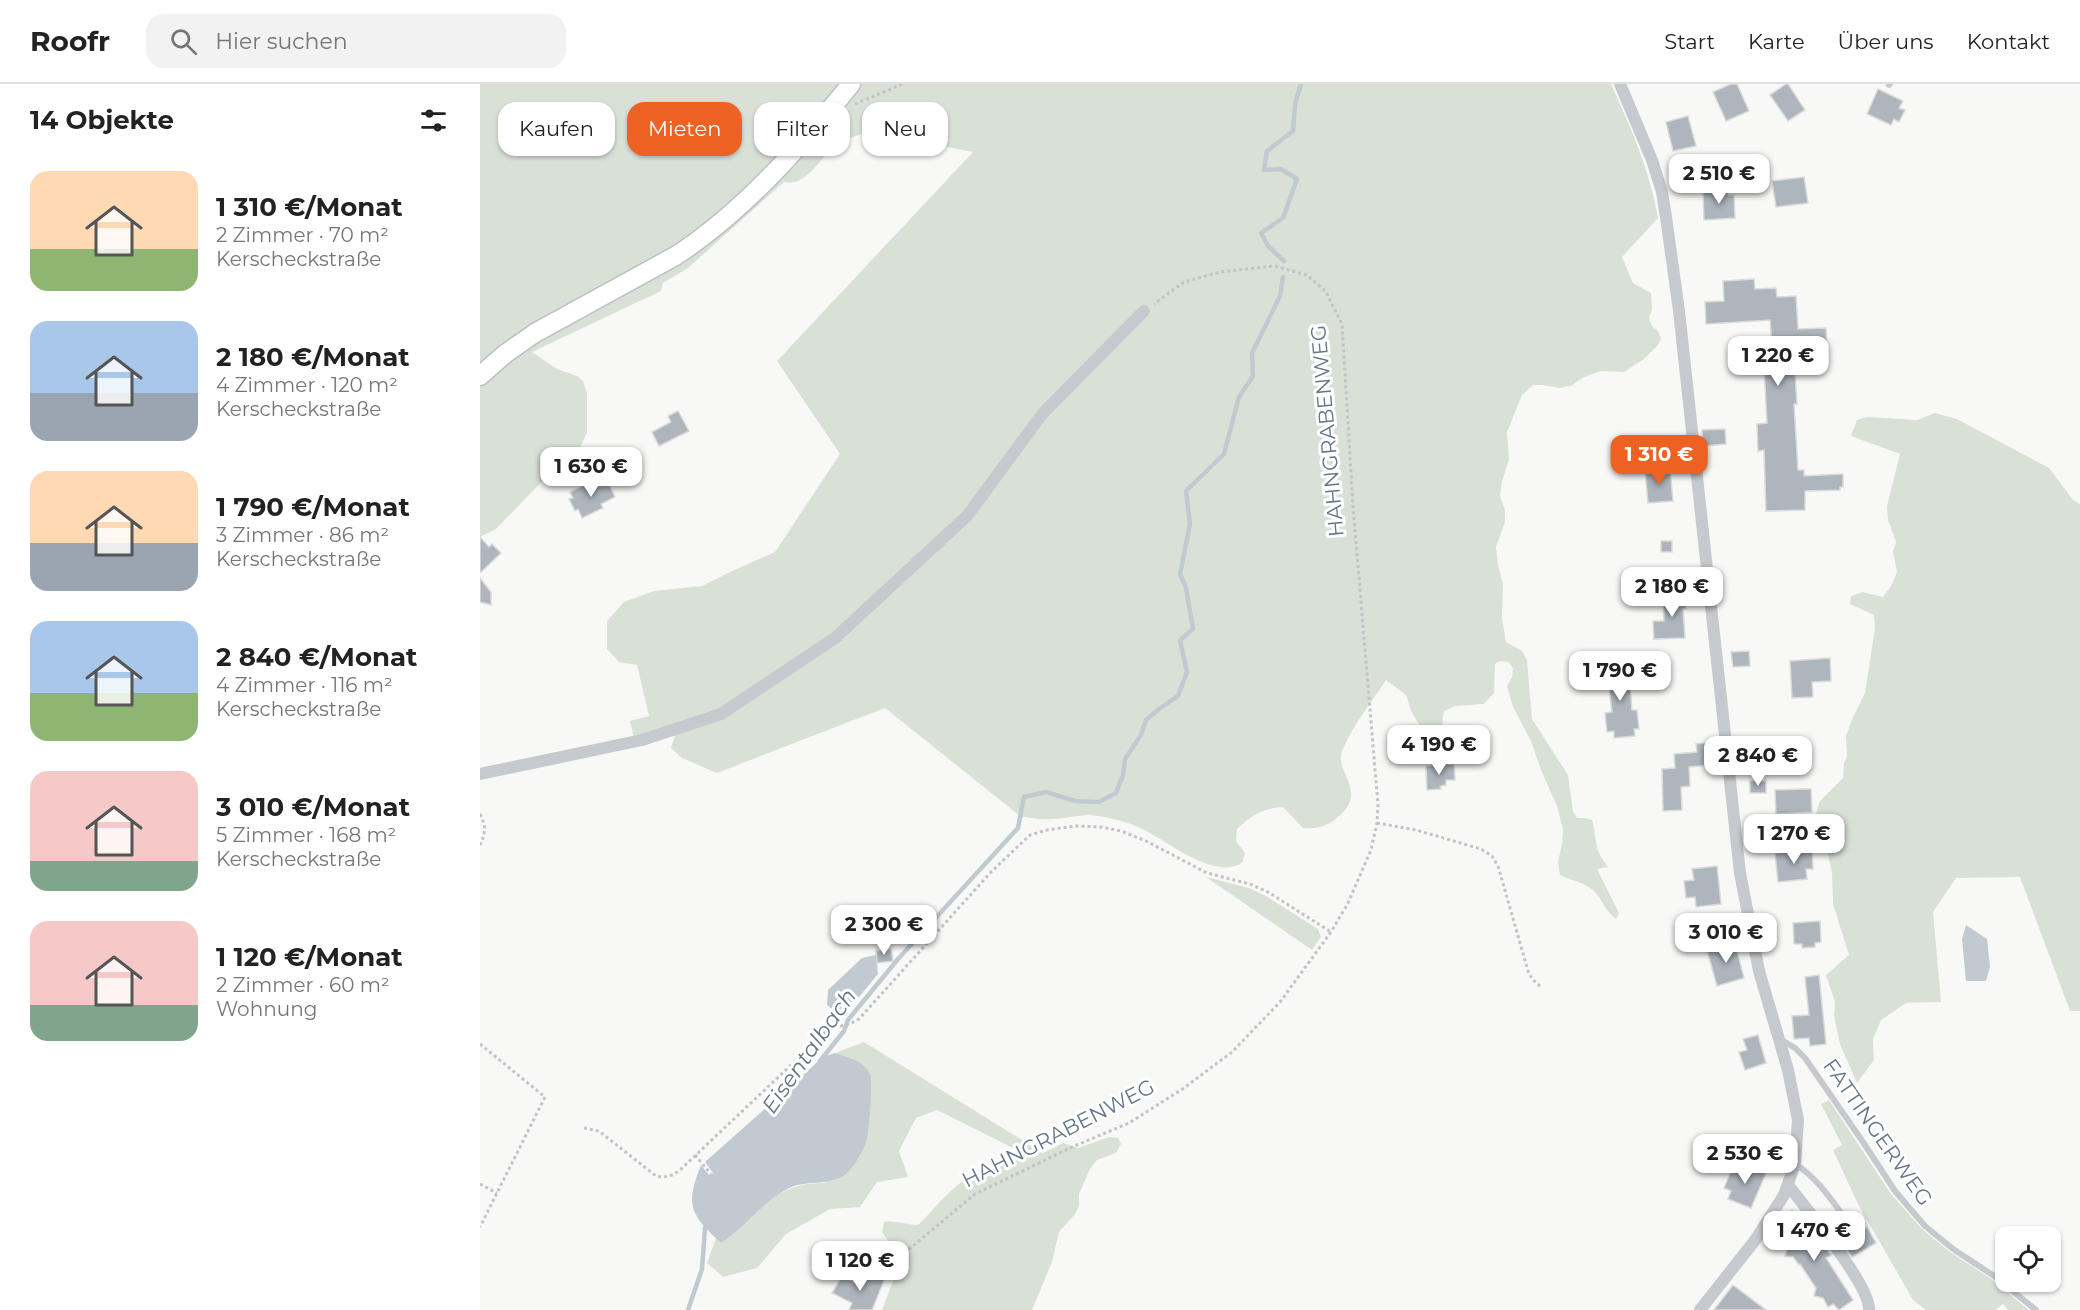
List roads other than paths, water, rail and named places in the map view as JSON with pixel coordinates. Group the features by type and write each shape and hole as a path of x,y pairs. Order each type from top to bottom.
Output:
{"street":[{"path":"480,376 505,354 535,333 700,240 731,214 824,118 851,84"},
{"path":"1620,84 1655,168 1666,217 1680,321 1740,873 1759,971 1780,1039 1797,1113 1795,1164 1789,1186 1756,1239 1700,1310"},
{"path":"480,774 642,740 721,714 835,638 967,516 1043,413 1144,311"},
{"path":"1789,1186 1860,1283 1869,1302 1869,1310"}],"lane":[{"name":"FATTINGERWEG","path":"1780,1039 1795,1048 1804,1058 1895,1191 1925,1226 1953,1249 1994,1275 2036,1310"},
{"path":"1795,1164 1821,1188 1845,1218"}],"waterway":[{"name":"Eisentalbach","path":"1284,261 1268,246 1261,233 1283,218 1297,179 1281,169 1264,170 1267,151 1293,131 1295,104 1301,84"},
{"name":"Eisentalbach","path":"820,1061 844,1031 848,1020 898,959 1018,828 1024,797 1046,792 1075,801 1099,802 1116,793 1123,775 1125,759 1141,735 1146,720 1178,696 1187,672 1180,640 1193,629 1186,588 1180,574 1190,524 1186,491 1224,454 1239,397 1253,376 1252,353 1280,296 1283,277"},
{"name":"Eisentalbach","path":"688,1310 702,1269 705,1228 708,1223"}]}
